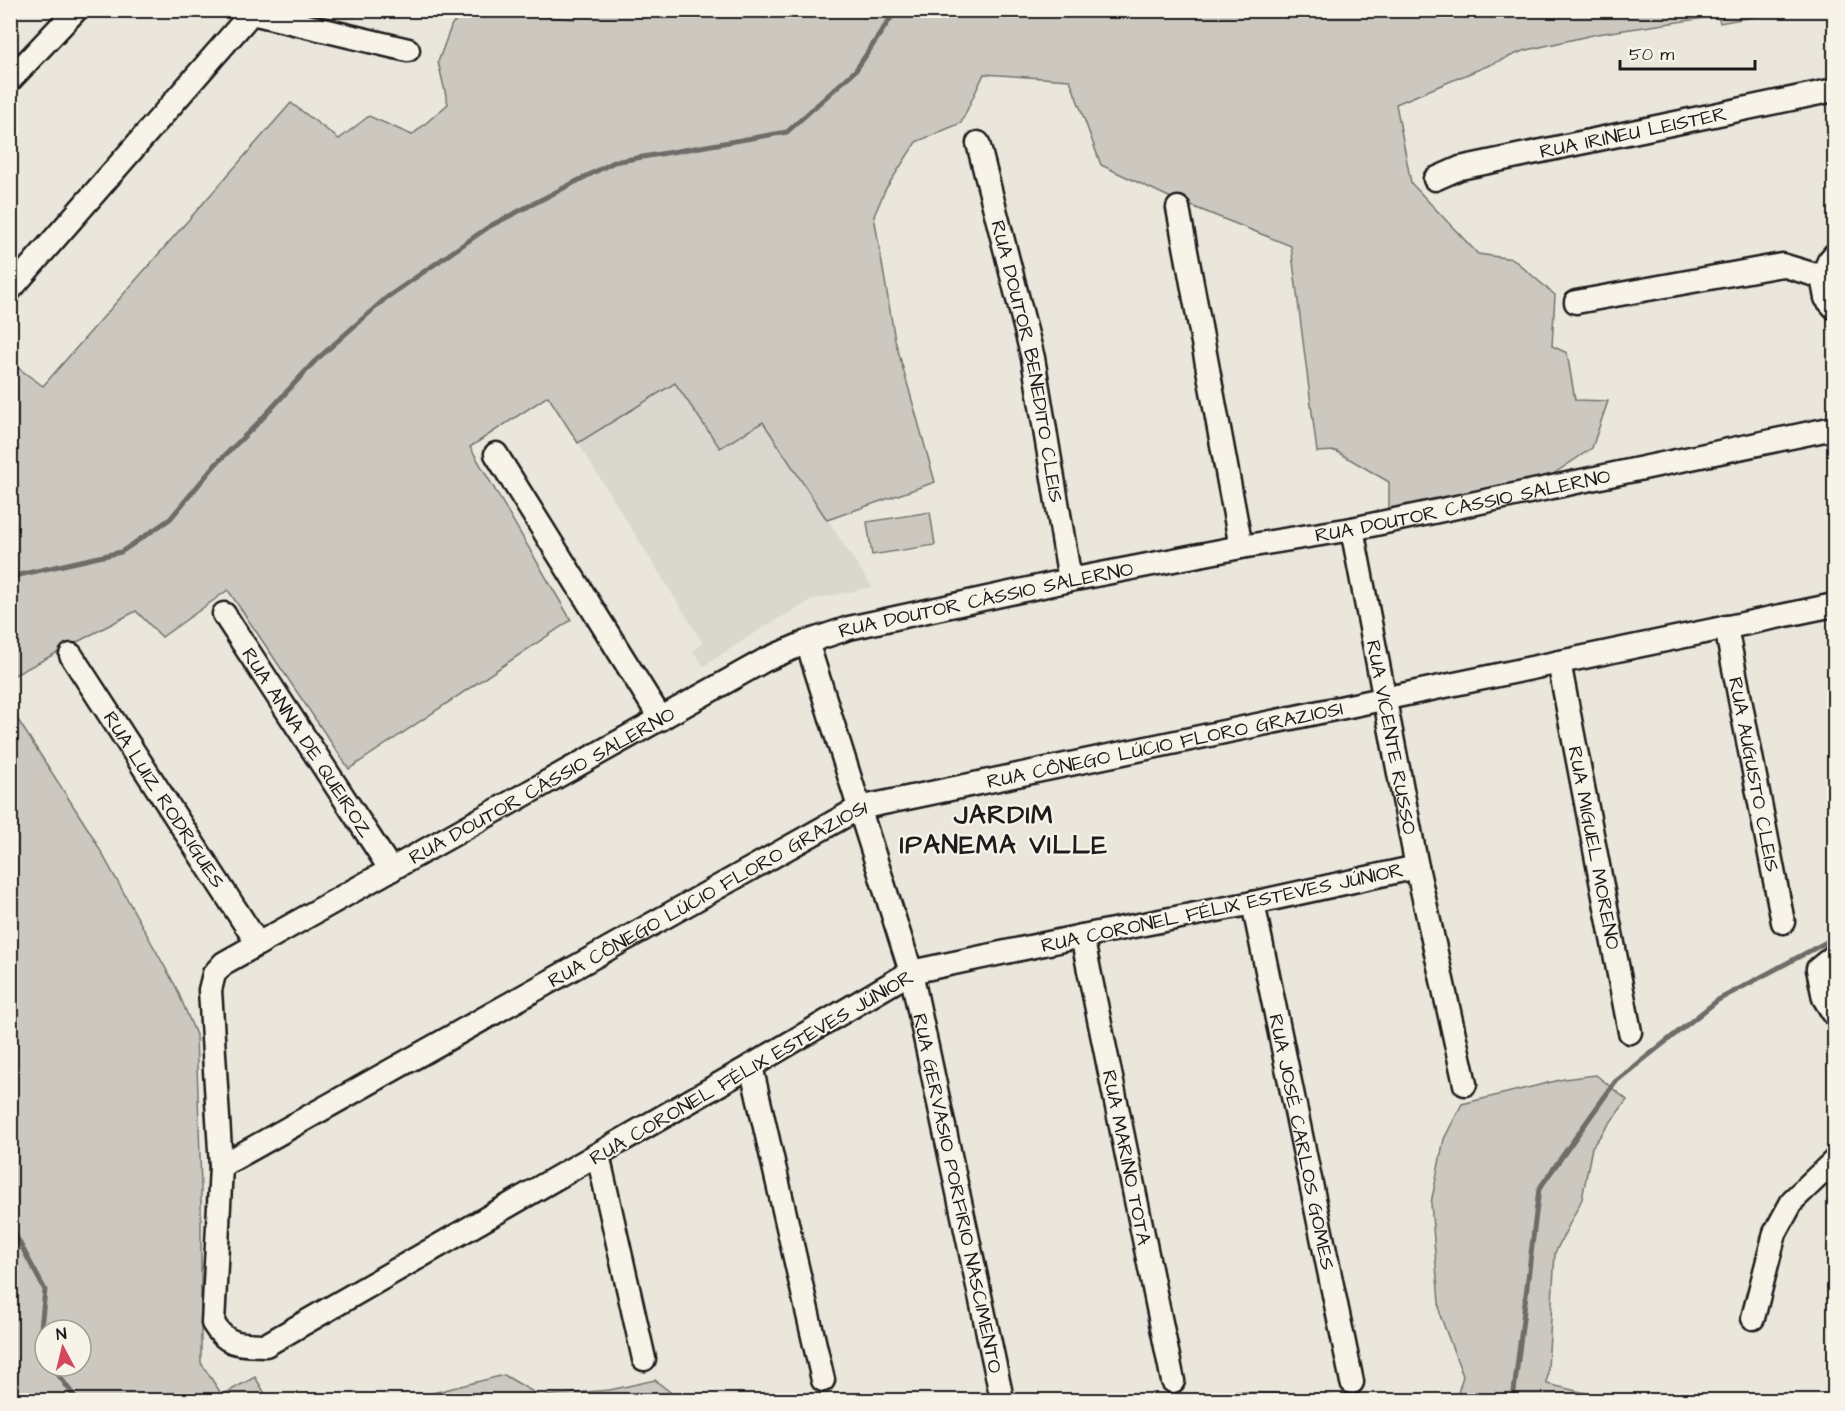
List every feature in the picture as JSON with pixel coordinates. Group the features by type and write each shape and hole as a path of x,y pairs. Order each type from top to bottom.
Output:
{"street":[{"path":"10,80 75,10"},
{"path":"13,284 253,12 408,50"},
{"name":"RUA IRINEU LEISTER","path":"1435,179 1460,168 1834,90"},
{"name":"RUA DOUTOR BENEDITO CLEIS","path":"978,143 1033,358 1070,580"},
{"path":"1178,208 1241,548"},
{"path":"1834,255 1822,278 1826,297 1834,307"},
{"path":"1576,302 1782,265 1822,278"},
{"name":"RUA DOUTOR CÁSSIO SALERNO","path":"221,1166 210,990 214,974 224,963 765,660 807,642 849,628 1070,580 1352,529 1834,428"},
{"path":"496,454 661,719"},
{"name":"RUA VICENTE RUSSO","path":"1352,529 1417,867 1466,1084"},
{"name":"RUA CÔNEGO LÚCIO FLORO GRAZIOSI","path":"221,1166 859,808 1834,605"},
{"name":"RUA ANNA DE QUEIROZ","path":"224,614 391,870"},
{"name":"RUA AUGUSTO CLEIS","path":"1726,627 1784,922"},
{"name":"RUA GERVASIO PORFIRIO NASCIMENTO","path":"807,642 911,972 1002,1400"},
{"name":"RUA LUIZ RODRIGUES","path":"71,655 258,944"},
{"name":"RUA MIGUEL MORENO","path":"1558,662 1630,1032"},
{"name":"RUA CORONEL FÉLIX ESTEVES JÚNIOR","path":"221,1166 213,1323 220,1335 231,1342 266,1345 911,972 1253,903 1417,867"},
{"name":"RUA JOSÉ CARLOS GOMES","path":"1253,903 1352,1382"},
{"name":"RUA MARINO TOTA","path":"1082,936 1173,1381"},
{"path":"1834,956 1818,969 1824,998 1834,1014"},
{"path":"751,1066 823,1380"},
{"path":"598,1155 644,1359"},
{"path":"1753,1318 1775,1233 1793,1200 1834,1161"}],"shaded area":[{"path":"577,10 1785,11 1720,23 1718,16 1597,34 1523,51 1396,104 1411,183 1478,254 1513,259 1555,295 1552,346 1567,353 1575,400 1608,401 1592,448 1550,476 1389,509 1389,482 1336,451 1317,452 1291,246 1169,197 1101,165 1070,80 984,74 961,123 916,142 885,190 874,216 895,340 935,482 827,520 763,422 720,448 675,383 578,443 548,396 470,447 571,620 349,769 228,590 162,637 136,611 11,677 11,363 43,386 291,103 339,139 369,116 412,135 448,104 438,62 452,24 468,12 575,19"},
{"path":"675,382 720,448 763,422 872,587 812,600 764,627 704,666 693,651 703,643 578,443"},
{"path":"930,512 935,545 872,555 867,522"},
{"path":"11,709 90,832 176,987 196,1035 201,1187 201,1363 222,1395 255,1377 269,1400 11,1400"},
{"path":"1596,1075 1627,1100 1592,1147 1582,1199 1555,1253 1547,1384 1615,1400 1456,1400 1463,1376 1440,1315 1431,1203 1444,1139 1462,1104 1564,1079"},
{"path":"504,1375 540,1396 610,1390 655,1380 680,1400 405,1400"},
{"path":"1235,1392 1313,1394 1371,1400 1209,1400"}],"waterway":[{"path":"10,577 121,552 170,519 216,464 258,423 315,361 386,298 490,226 614,162 787,132 856,70 896,10"},
{"path":"1513,1400 1539,1189 1615,1082 1718,1000 1834,938"},
{"path":"10,1225 45,1290 42,1318"},
{"path":"61,1378 77,1400"}],"district":[{"name":"JARDIM IPANEMA VILLE","path":"1004,829"}]}
